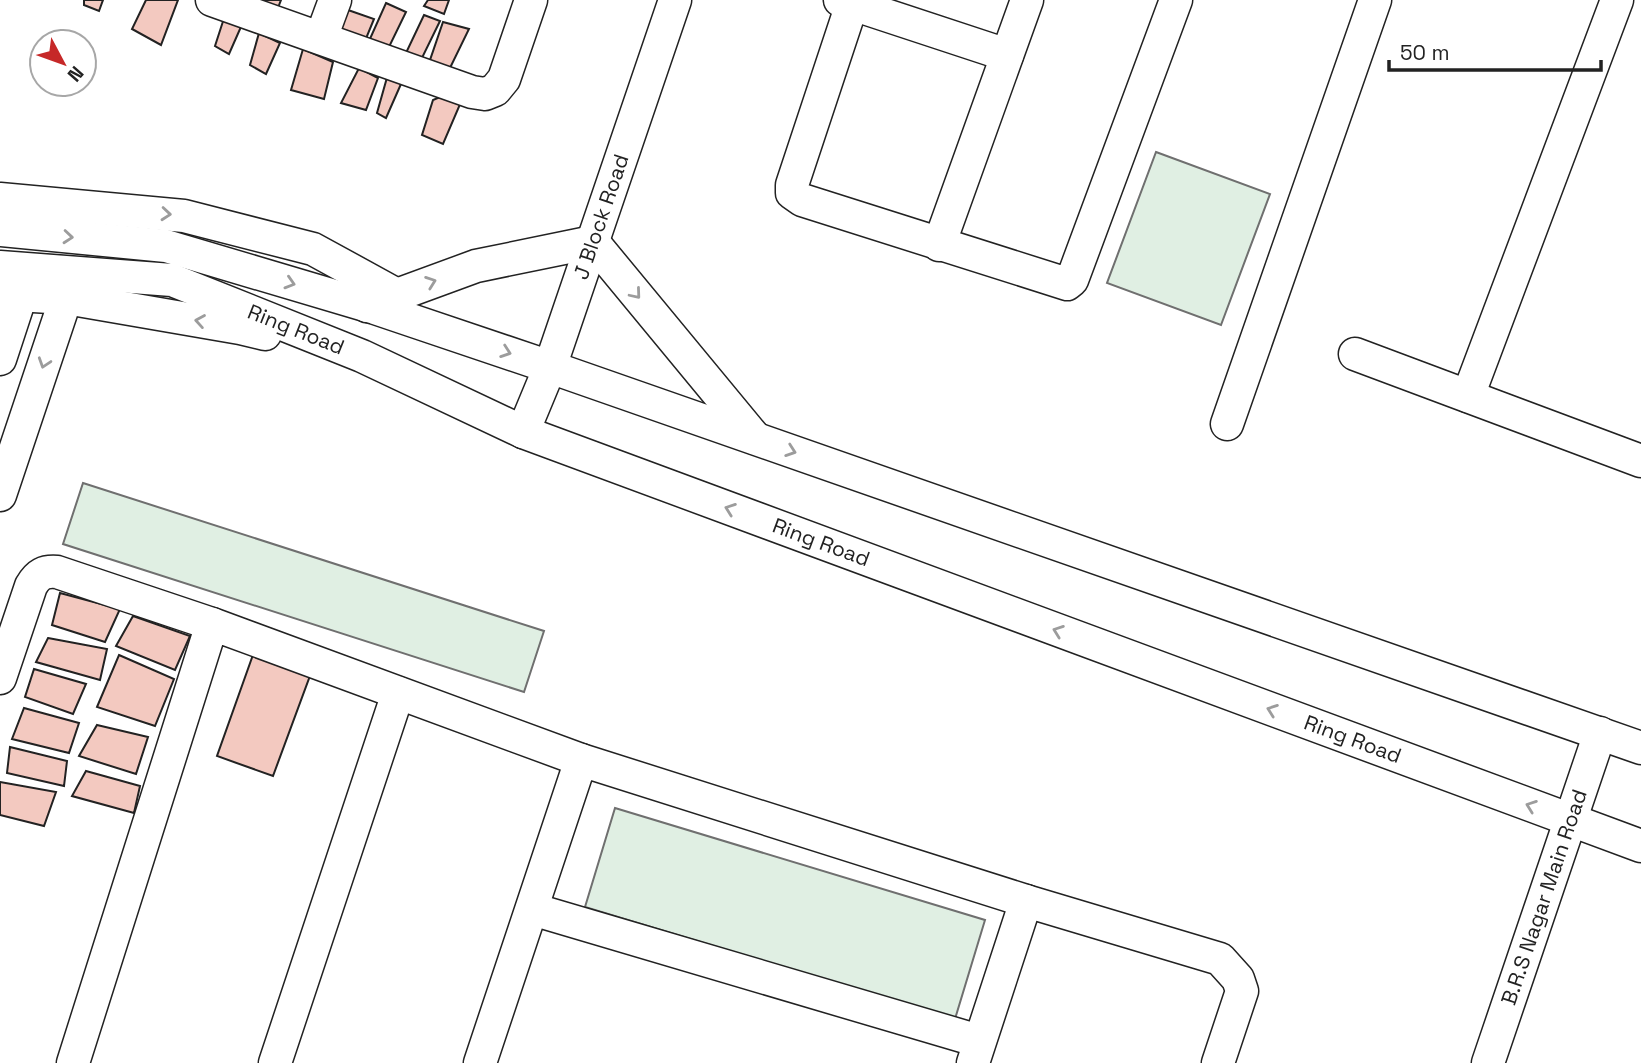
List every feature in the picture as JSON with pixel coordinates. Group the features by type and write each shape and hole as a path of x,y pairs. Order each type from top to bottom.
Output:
{"street":[{"path":"321,38 335,0"},
{"path":"216,1 472,92 485,94 495,90 504,79 531,0"},
{"name":"J Block Road","path":"523,432 550,367 675,0"},
{"path":"939,244 1027,0"},
{"path":"1007,55 846,2 792,185 792,193 802,200 1063,284 1069,283 1176,0"},
{"path":"1227,424 1375,0"},
{"path":"1468,396 1617,0"},
{"path":"0,199 184,216 313,250 397,295"},
{"name":"Ring Road","path":"0,230 166,246 367,306 550,367 1641,748"},
{"path":"367,306 477,266 593,242 756,439"},
{"name":"Ring Road","path":"0,267 172,280 362,356 523,432 1641,846"},
{"path":"0,359 10,295 66,298 240,328 362,356"},
{"path":"0,495 66,298"},
{"path":"1354,354 1641,461"},
{"path":"0,678 31,586 47,571 57,572 212,624 581,760 1026,901 1220,959 1238,979 1242,991 1218,1063"},
{"path":"73,1063 212,624"},
{"path":"275,1063 398,693"},
{"name":"B.R.S Nagar Main Road","path":"1488,1063 1600,733"},
{"path":"480,1063 581,760"},
{"path":"531,909 976,1052 1026,901"}],"green space":[{"path":"1156,152 1270,194 1221,325 1107,283"},
{"path":"83,483 544,631 524,692 63,544"},
{"path":"615,808 985,920 955,1019 585,907"}],"building":[{"path":"84,0 103,0 99,11 84,5"},
{"path":"146,0 178,0 161,45 132,29"},
{"path":"246,0 281,0 276,13"},
{"path":"428,0 449,0 444,14 424,6"},
{"path":"386,3 406,12 388,49 369,41"},
{"path":"348,10 374,19 365,41 338,32"},
{"path":"226,12 244,20 229,54 215,46"},
{"path":"424,15 440,21 420,62 405,55"},
{"path":"443,22 469,29 449,70 429,63"},
{"path":"259,33 280,43 266,74 250,65"},
{"path":"303,49 333,62 324,99 291,90"},
{"path":"359,68 378,78 366,110 341,103"},
{"path":"388,74 401,84 386,118 377,113"},
{"path":"440,97 461,102 443,144 422,135 433,100"},
{"path":"60,593 120,609 105,642 52,625"},
{"path":"133,616 190,636 175,670 116,646"},
{"path":"48,638 107,649 100,680 36,662"},
{"path":"254,652 311,673 273,776 217,756"},
{"path":"119,655 174,679 155,726 97,707"},
{"path":"34,669 86,684 73,714 25,697"},
{"path":"24,708 79,723 69,753 12,739"},
{"path":"97,725 148,737 136,774 79,756"},
{"path":"10,747 67,761 64,786 7,773"},
{"path":"86,771 140,786 134,813 72,796"},
{"path":"0,782 56,792 44,826 0,815"}]}
